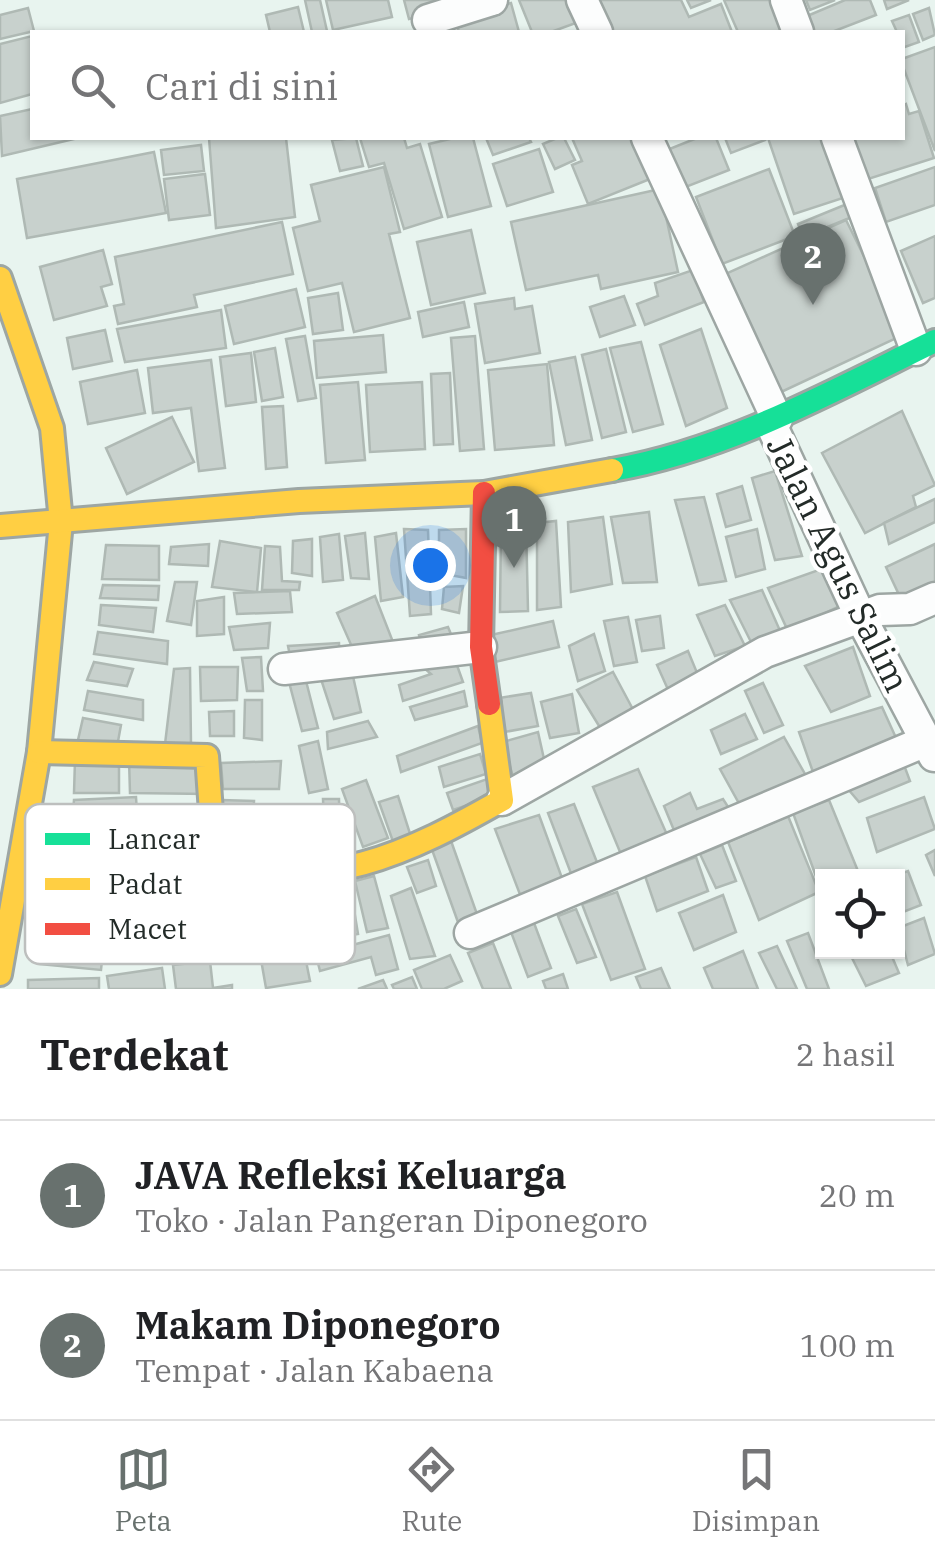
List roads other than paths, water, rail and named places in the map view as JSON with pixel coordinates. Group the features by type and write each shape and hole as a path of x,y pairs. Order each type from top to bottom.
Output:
{"street":[{"path":"428,20 492,0"},
{"path":"786,0 797,30"},
{"name":"Jalan Agus Salim","path":"648,140 773,420 870,614 930,750"},
{"path":"0,526 299,501 484,493 652,463 773,420 926,346 838,140"},
{"path":"0,278 52,428 60,522 39,752 30,804"},
{"path":"484,493 481,647 502,800"},
{"path":"355,869 400,854 766,652 870,614 910,609 935,598"},
{"path":"284,669 481,647"},
{"path":"470,934 930,750"},
{"path":"39,752 207,756 210,804"},
{"path":"0,974 25,832"}],"place":[{"name":"Makam Diponegoro","path":"813,305"},
{"name":"JAVA Refleksi Keluarga","path":"514,568"}]}
